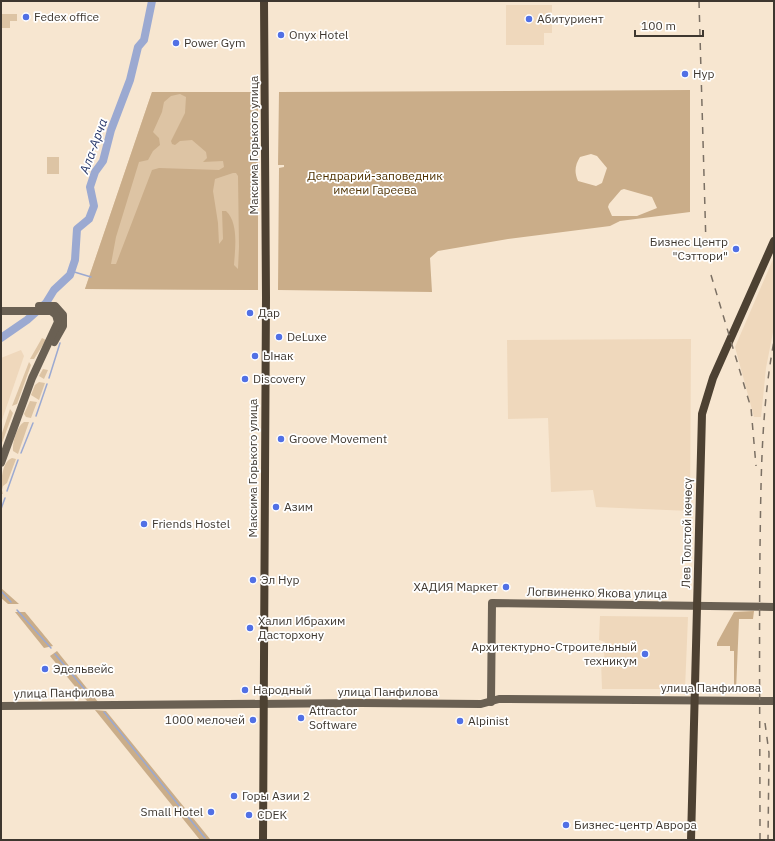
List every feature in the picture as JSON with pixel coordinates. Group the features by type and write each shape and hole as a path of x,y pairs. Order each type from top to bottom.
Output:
{"main road":[{"name":"Максима Горького улица","path":"263,840 266,297 264,1"},
{"name":"Лев Толстой көчөсү","path":"691,840 703,408 713,378 774,241"}],"street":[{"path":"1,463 32,378 58,325 57,311 4,309"},
{"name":"Логвиненко Якова улица","path":"491,702 492,603 774,607"},
{"name":"улица Панфилова","path":"1,706 481,704 499,699 774,701"}],"shaded area":[{"name":"Абитуриент","path":"506,5 552,5 552,33 544,33 544,45 506,45"},
{"path":"1,14 17,14 17,21 10,21 10,28 1,28"},
{"path":"152,92 258,92 258,290 85,289"},
{"path":"47,157 59,157 59,174 47,174"},
{"path":"774,257 774,327 766,368 761,417 754,417 735,347"},
{"path":"42,338 46,340 34,359 30,359"},
{"path":"691,339 690,511 596,507 593,490 551,492 548,418 508,419 507,340"},
{"path":"21,350 24,356 1,423 1,358"},
{"path":"29,362 31,365 17,404 12,406"},
{"path":"43,369 48,370 44,379 39,376"},
{"path":"39,382 45,383 39,400 31,395 35,385"},
{"path":"30,401 37,402 31,418 26,417 24,414"},
{"path":"10,409 13,413 2,443 1,436"},
{"path":"24,422 29,422 18,454 13,451 13,444 19,427"},
{"path":"12,458 16,459 7,483 3,486 3,494 1,494 4,469 8,460"},
{"name":"Архитектурно-Строительный техникум","path":"600,616 688,617 685,689 602,689 601,661 604,659 605,642 599,640"}],"green space":[{"name":"Дендрарий-заповедник имени Гареева","path":"690,90 690,212 620,221 610,226 508,239 438,251 430,258 432,292 278,290 279,168 284,167 284,165 278,165 279,92","holes":["591,154 597,156 607,168 602,183 596,186 578,181 576,175 576,166 580,157","624,189 652,197 657,208 637,216 612,216 608,207 609,204 621,190"]},
{"path":"152,92 258,92 258,290 85,289","holes":["180,94 186,97 185,113 171,141 172,144 175,145 180,141 192,140 206,152 207,158 203,162 223,161 224,167 219,170 159,168 152,170 116,264 111,264 116,237 139,162 148,160 153,151 160,145 159,138 153,132 162,112 164,102 171,96","236,173 238,176 238,269 234,265 235,229 233,222 226,211 222,211 223,239 219,244 218,223 213,191 215,179"]},
{"path":"1,588 19,604 8,604 1,598"},
{"path":"754,611 753,619 739,619 736,691 734,691 734,651 730,651 730,646 717,646 717,643 734,612"},
{"path":"15,612 25,612 53,646 44,648"},
{"path":"57,651 98,702 87,701 50,656"},
{"path":"95,710 106,711 210,839 200,840"}],"waterway":[{"name":"Ала-Арча","path":"1,338 27,320 46,303 54,290 70,275 75,260 77,229 89,219 94,206 90,187 95,172 103,161 111,130 130,80 138,47 144,40 152,1"},
{"path":"71,271 91,277"},
{"path":"49,378 60,343"},
{"path":"36,416 47,384"},
{"path":"21,453 33,423"},
{"path":"7,491 18,460"},
{"path":"1,509 5,498"},
{"path":"1,591 11,602"},
{"path":"17,610 51,648"},
{"path":"55,654 91,697"},
{"path":"104,712 205,838"}],"railway":[{"path":"699,1 706,245"},
{"path":"711,275 751,408 756,466"},
{"path":"760,840 761,471 766,393 774,341"},
{"path":"765,723 769,753 768,840"}],"place":[{"name":"Fedex office","path":"26,17"},
{"name":"Абитуриент","path":"529,19"},
{"name":"Onyx Hotel","path":"281,35"},
{"name":"Power Gym","path":"176,43"},
{"name":"Нур","path":"685,74"},
{"name":"Бизнес Центр \"Сэттори\"","path":"736,249"},
{"name":"Дар","path":"250,313"},
{"name":"DeLuxe","path":"279,337"},
{"name":"Ынак","path":"255,356"},
{"name":"Discovery","path":"245,379"},
{"name":"Groove Movement","path":"281,439"},
{"name":"Азим","path":"276,507"},
{"name":"Friends Hostel","path":"144,524"},
{"name":"Эл Нур","path":"253,580"},
{"name":"ХАДИЯ Маркет","path":"506,587"},
{"name":"Халил Ибрахим Дасторхону","path":"250,628"},
{"name":"Архитектурно-Строительный техникум","path":"645,654"},
{"name":"Эдельвейс","path":"45,669"},
{"name":"Народный","path":"245,690"},
{"name":"Attractor Software","path":"301,718"},
{"name":"1000 мелочей","path":"253,720"},
{"name":"Alpinist","path":"460,721"},
{"name":"Горы Азии 2","path":"234,796"},
{"name":"Small Hotel","path":"211,812"},
{"name":"CDEK","path":"249,815"},
{"name":"Бизнес-центр Аврора","path":"566,825"}]}
